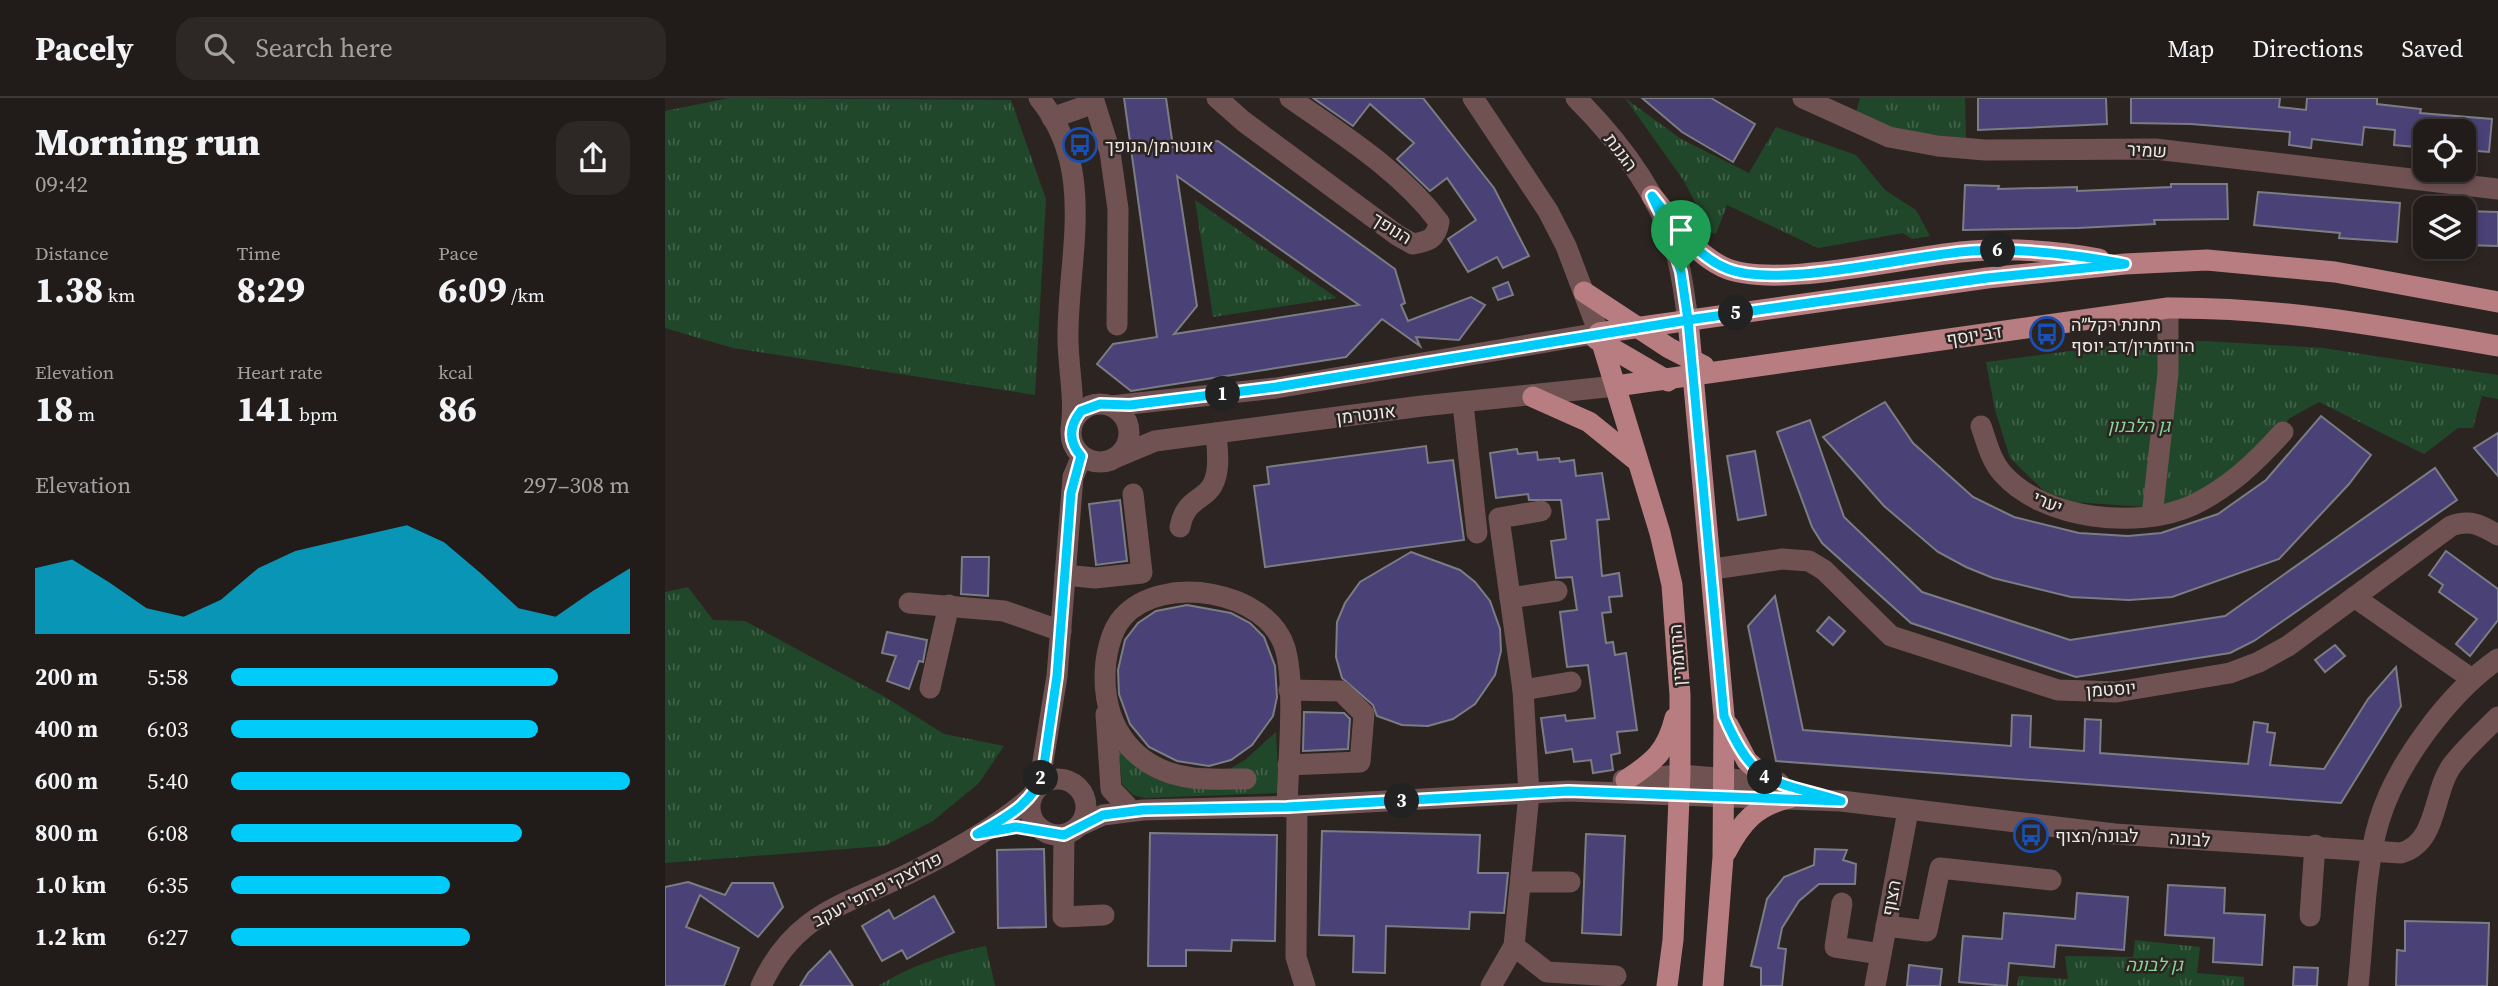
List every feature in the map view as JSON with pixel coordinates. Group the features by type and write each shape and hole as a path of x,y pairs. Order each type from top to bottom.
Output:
{"main road":[{"path":"1652,196 1709,258 1725,268 1749,275 1794,274 1983,251 2030,250 2125,264"},
{"path":"1597,337 1688,320 1987,278 2125,264 2207,260 2273,264 2335,272 2498,302"},
{"path":"1584,292 1695,368 1724,716 1723,857 1713,986"},
{"name":"דב יוסף","path":"1616,386 1666,379 1695,368 1719,371 2168,308 2218,307 2326,316 2498,346"},
{"name":"הגננת","path":"1688,320 1695,368"},
{"path":"1597,337 1698,402"},
{"name":"הרוזמרין","path":"1597,337 1616,386 1667,558 1681,695 1672,940 1667,986"},
{"path":"1533,397 1589,422 1636,460"},
{"path":"1626,779 1651,765 1660,755 1674,723 1681,695"},
{"path":"1724,716 1748,761 1770,781"},
{"path":"1723,857 1738,828 1749,816 1769,804 1789,798"}],"street":[{"path":"1039,98 1067,150 1075,189 1076,243 1068,357 1073,393 1071,429 1075,449 1081,456 1100,463 1119,456 1129,440 1126,420 1085,389 1068,357"},
{"name":"הנופך","path":"1217,98 1243,121 1397,235 1413,244 1429,241 1437,233 1439,222 1429,208 1370,156 1290,98"},
{"path":"1071,429 1081,411 1106,405 1276,387 1597,337 1584,292 1548,211 1473,98"},
{"name":"הגננת","path":"1576,98 1615,142 1652,196 1674,246 1688,320"},
{"name":"שמיר","path":"1803,98 1888,137 1938,146 1996,150 2155,149 2498,189"},
{"path":"1052,118 1094,100 1109,152 1118,209 1117,325"},
{"path":"2152,516 2168,373 2168,308"},
{"name":"אונטרמן","path":"1119,456 1156,440 1616,386"},
{"path":"1463,404 1477,533"},
{"name":"יערי","path":"1981,426 1990,453 2002,473 2020,490 2042,503 2094,516 2152,516 2192,505 2242,475 2283,432"},
{"path":"1179,527 1183,512 1191,502 1206,493 1215,480 1216,433"},
{"path":"1038,828 1029,811 1048,742 1061,631 1073,477 1081,456"},
{"path":"1065,575 1095,578 1142,573 1133,494"},
{"path":"1491,986 1514,946 1529,794 1523,690 1499,519 1541,511"},
{"name":"יוסטמן","path":"1713,569 1782,559 1809,561 1824,570 1891,636 2058,690 2116,692 2230,673 2259,663 2288,646 2451,526 2465,521 2480,525 2498,535"},
{"path":"1510,598 1557,591"},
{"path":"1135,808 1111,789 1105,667 1111,639 1122,617 1144,602 1173,594 1202,592 1230,597 1253,608 1273,626 1285,646 1289,690 1288,765 1292,806 1296,957 1305,986"},
{"path":"2354,597 2472,679"},
{"path":"909,603 1004,611 1061,631"},
{"path":"930,688 949,605"},
{"path":"2358,986 2372,849 2379,820 2407,763 2443,710 2472,679 2498,659"},
{"path":"1523,690 1571,682"},
{"path":"1288,765 1360,762 1364,714 1341,691 1289,690"},
{"path":"1105,698 1113,725 1128,747 1149,762 1168,772 1193,778 1246,779"},
{"name":"לבונה","path":"1679,784 1725,786 1789,798 1841,801 2115,834 2315,845 2402,853 2413,849 2423,840 2438,792 2452,764 2498,717"},
{"path":"1048,742 1052,759 1075,784 1086,806 1072,830 1063,917 1104,915"},
{"path":"1035,792 1053,779 1075,784 1135,808"},
{"path":"1568,791 1626,779 1679,784"},
{"name":"לבונה","path":"1725,786 1770,781 1841,801"},
{"path":"977,834 1016,827 1038,828 1054,836 1103,815 1135,808 1292,806 1679,784"},
{"name":"פולוצקי פרופ' יעקב","path":"761,986 784,946 814,918 855,895 917,870 977,834 1035,792"},
{"name":"הצוף","path":"1875,986 1908,811"},
{"path":"2310,916 2315,845"},
{"path":"1886,926 1927,932 1940,869 2051,880"},
{"path":"1522,881 1570,882"},
{"path":"1842,903 1835,947 1881,954"},
{"path":"1514,946 1547,972 1615,976"}],"green space":[{"path":"729,98 1011,100 1046,199 1035,395 733,348 665,328 665,111"},
{"path":"1625,98 1681,139 1749,173 1776,127 1856,155 1885,190 1916,210 1930,236 1912,239 1903,233 1818,248 1727,205 1716,234 1710,232 1684,181"},
{"path":"1860,98 1965,98 1966,138 1907,132 1855,116"},
{"path":"1195,200 1337,298 1213,317"},
{"name":"גן הלבנון","path":"2205,341 2323,348 2498,375 2498,399 2482,396 2473,428 2458,428 2424,454 2319,402 2290,418 2240,472 2190,499 2145,507 2073,502 2044,491 2010,458 1995,410 1986,362 2141,342"},
{"path":"688,587 713,620 745,621 885,697 944,734 1004,746 979,783 933,821 884,846 665,863 665,592"},
{"path":"1276,732 1279,793 1145,798 1133,795 1122,784 1118,743 1205,784 1245,760"},
{"name":"גן לבונה","path":"2135,940 2200,947 2197,973 2244,977 2244,986 2017,986 2019,976 2068,979 2065,956 2133,957"},
{"path":"986,946 995,986 878,986 930,961"}],"building":[{"path":"1124,98 1166,98 1173,147 1218,141 1395,269 1405,303 1401,305 1408,321 1471,297 1485,305 1459,340 1416,337 1420,346 1382,319 1346,357 1131,391 1097,364 1113,344 1157,337","holes":["1177,176 1359,305 1174,334 1197,306"]},
{"path":"1313,98 1423,98 1494,188 1529,256 1503,268 1497,257 1468,272 1448,239 1476,220 1447,178 1430,191 1397,159 1414,143 1370,104 1353,126"},
{"path":"1642,98 1711,98 1755,124 1733,162 1682,132"},
{"path":"1978,98 2106,98 2107,124 1978,130"},
{"path":"2131,98 2280,98 2279,107 2306,110 2307,98 2377,98 2377,104 2421,109 2420,113 2492,119 2489,152 2476,151 2476,119 2413,119 2413,147 2394,145 2395,130 2364,127 2362,145 2312,139 2311,148 2289,145 2290,132 2191,124 2131,123"},
{"path":"2171,184 2227,184 2228,219 2154,220 2155,224 2078,228 1963,230 1965,185 1999,186 1998,189 2077,187 2077,191 2171,187"},
{"path":"2258,192 2400,203 2397,242 2339,238 2340,233 2254,225"},
{"path":"2476,211 2498,212 2498,246 2476,245"},
{"path":"1508,282 1513,295 1498,300 1493,288"},
{"path":"1885,402 1913,443 1973,497 2014,517 2079,533 2128,536 2161,533 2218,514 2266,480 2321,416 2371,455 2349,484 2279,559 2172,597 2129,600 2071,597 1993,578 1966,567 1938,552 1884,506 1823,437"},
{"path":"1810,420 1844,517 1922,592 2070,640 2225,616 2435,468 2457,500 2254,641 2230,653 2076,677 1911,623 1822,543 1812,527 1777,432"},
{"path":"2498,433 2498,476 2474,448"},
{"path":"1426,446 1428,463 1453,460 1464,540 1265,567 1254,486 1269,484 1267,467"},
{"path":"1517,449 1518,454 1537,452 1538,460 1574,460 1576,476 1602,473 1609,519 1597,520 1602,576 1619,573 1622,596 1609,597 1611,612 1602,613 1606,643 1613,642 1615,655 1626,653 1637,730 1617,732 1620,753 1611,755 1613,770 1593,773 1591,760 1574,762 1572,749 1546,753 1541,718 1565,715 1566,721 1595,718 1588,665 1567,667 1560,612 1577,610 1572,577 1556,578 1551,541 1566,539 1561,500 1529,500 1528,494 1496,498 1490,453"},
{"path":"1755,451 1766,515 1738,520 1727,456"},
{"path":"1120,500 1127,561 1096,565 1089,504"},
{"path":"2446,551 2498,589 2498,620 2470,656 2456,644 2477,619 2439,592 2443,585 2429,575"},
{"path":"1411,552 1460,570 1475,582 1490,601 1500,629 1501,651 1495,675 1475,704 1453,719 1428,726 1402,725 1377,716 1373,705 1342,678 1336,657 1337,622 1345,603 1360,582"},
{"path":"962,557 989,557 988,596 961,594"},
{"path":"1775,596 1803,730 2011,746 2012,715 2031,716 2030,747 2084,751 2085,719 2101,720 2100,753 2248,764 2254,722 2268,724 2267,732 2275,733 2270,765 2324,769 2368,699 2396,667 2401,706 2341,803 1776,761 1748,626"},
{"path":"1187,605 1231,613 1250,623 1264,637 1275,666 1277,697 1273,716 1252,745 1231,760 1209,766 1177,761 1149,747 1130,724 1119,694 1118,670 1125,640 1138,623 1156,611"},
{"path":"1829,617 1845,631 1833,645 1817,631"},
{"path":"887,632 927,640 923,662 919,661 909,689 887,681 896,656 882,653"},
{"path":"2335,645 2345,656 2325,672 2315,660"},
{"path":"1304,712 1344,713 1350,719 1348,749 1303,751"},
{"path":"1322,831 1480,835 1478,873 1508,873 1504,913 1470,912 1469,929 1386,926 1385,973 1353,972 1354,936 1319,935"},
{"path":"1150,833 1277,835 1275,941 1232,940 1231,951 1186,950 1186,966 1148,966"},
{"path":"1586,834 1625,836 1621,935 1582,933"},
{"path":"1044,849 1046,927 998,928 997,850"},
{"path":"1815,849 1847,850 1843,860 1856,864 1855,884 1819,884 1799,901 1782,928 1778,948 1786,949 1782,986 1761,986 1761,968 1751,966 1767,899 1784,877 1814,865"},
{"path":"688,882 725,895 732,883 773,883 783,907 758,937 700,895 686,927 739,948 724,986 665,986 665,887"},
{"path":"2168,885 2225,888 2224,913 2265,915 2262,965 2213,962 2214,938 2165,935"},
{"path":"2077,893 2128,897 2124,950 2056,945 2054,967 2009,963 2007,986 1959,982 1963,936 2002,939 2004,913 2075,919"},
{"path":"934,896 954,932 907,959 902,950 882,961 862,926 889,910 894,919"},
{"path":"2405,921 2489,923 2487,986 2396,986 2397,950 2405,951"},
{"path":"830,951 853,986 800,986 808,973"},
{"path":"1909,965 1942,969 1940,986 1907,986"},
{"path":"2294,967 2318,968 2317,986 2293,986"}],"place":[{"name":"אונטרמן/הנופך","path":"1080,145"},
{"name":"תחנת רקל״ה הרוזמרין/דב יוסף","path":"2047,334"},
{"name":"לבונה/הצוף","path":"2031,835"}],"route":[{"path":"1681,272 1668,230 1652,196 1709,258 1725,268 1749,275 1794,274 1971,251 2030,250 2075,254 2125,264 1987,278 1688,320 1696,374 1724,716 1739,749 1756,771 1770,781 1841,801 1568,791 1287,807 1143,810 1103,815 1064,835 1054,836 1038,828 1016,827 977,834 1015,811 1031,797 1039,786 1043,772 1057,676 1071,493 1073,477 1081,456 1075,449 1071,429 1081,411 1100,404 1130,405 1276,387 1688,320 1681,272"}]}
